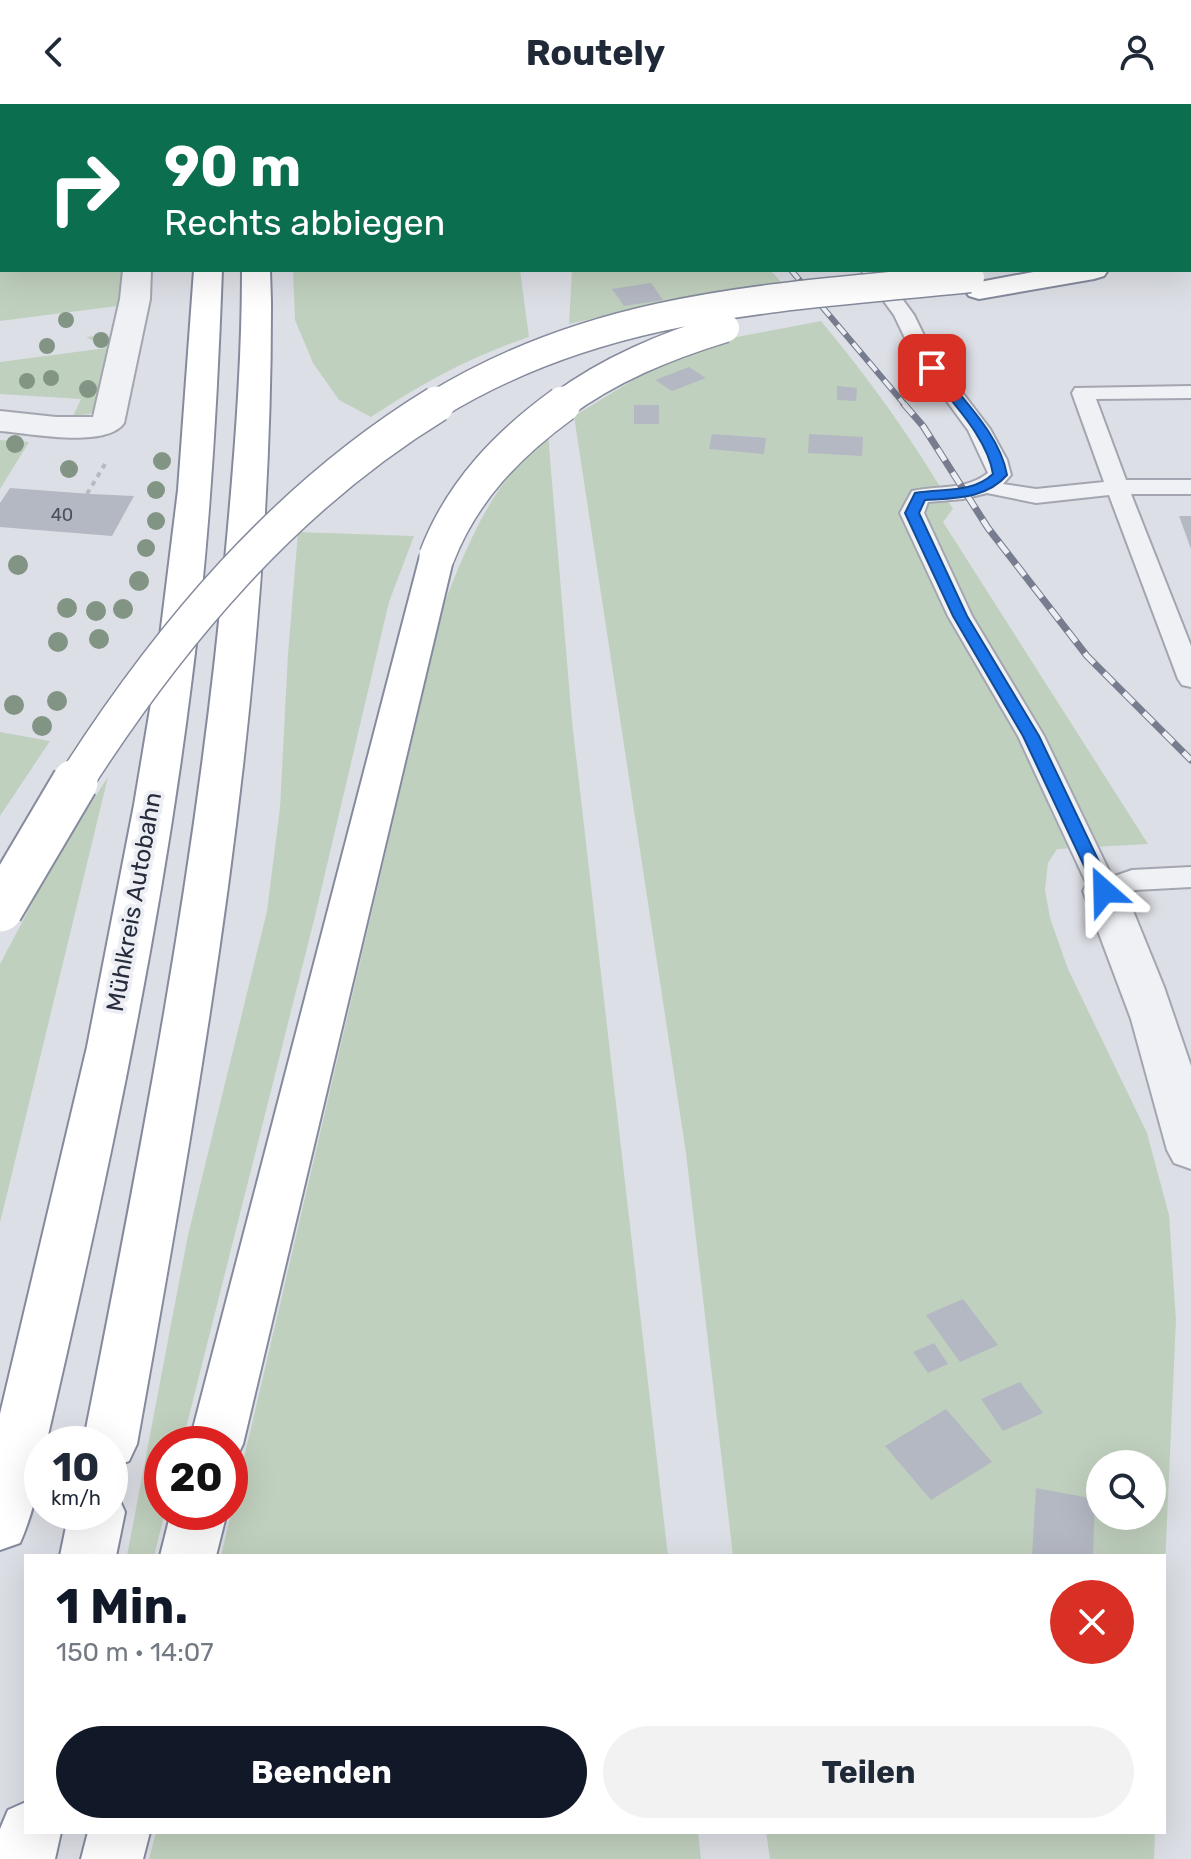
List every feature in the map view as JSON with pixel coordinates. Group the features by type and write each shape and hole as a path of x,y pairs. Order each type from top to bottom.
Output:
{"highway":[{"name":"Mühlkreis Autobahn","path":"0,1525 88,1141 158,775 187,566 202,403 208,272"},
{"path":"113,1426 171,1105 223,770 240,609 253,409 256,272"},
{"path":"220,1426 437,556 453,518 496,461 568,400 623,367 686,340 752,321 1045,272"},
{"path":"0,909 105,732 143,680 228,579 270,535 355,460 452,392 531,354 617,326 758,302 1077,272"},
{"path":"88,1554 93,1530"},
{"path":"188,1554 194,1530"},
{"path":"24,1859 30,1834"},
{"path":"112,1859 118,1834"}],"street":[{"path":"0,421 100,427 108,423 135,299 137,272"},
{"path":"1104,891 1130,952 1175,1080 1191,1150"}],"lane":[{"path":"872,272 905,316 920,351 998,460 1000,475 988,486 966,493 920,496 912,513 960,616 1031,736 1104,891 1132,880 1191,877"},
{"path":"1191,392 1083,393 1191,679"},
{"path":"988,486 1009,495 1041,498 1117,487 1191,487"}],"path":[{"path":"87,494 108,457"}],"green space":[{"path":"0,272 131,272 125,305 0,321"},
{"path":"293,272 520,272 529,337 448,371 371,417 339,400 313,363 295,320"},
{"path":"572,272 772,272 784,285 647,306 569,324"},
{"path":"821,321 891,412 923,460 953,509 943,522 1148,844 1057,849 1048,863 1045,890 1050,918 1068,969 1147,1133 1169,1215 1176,1320 1166,1554 733,1554 686,1153 574,416 656,366 737,337"},
{"path":"98,336 110,341 100,409 73,416 81,399 0,394 0,362 106,348 86,337"},
{"path":"548,434 572,721 668,1554 221,1554 227,1530 248,1530 248,1441 444,604 485,512 512,471"},
{"path":"0,440 29,442 0,489"},
{"path":"298,532 414,536 389,602 315,916 187,1426 152,1426 188,1235 267,911 280,808"},
{"path":"0,732 50,741 0,816"},
{"path":"108,777 0,1222 0,964 58,854"},
{"path":"144,1467 144,1530 160,1530 154,1554 127,1554"},
{"path":"155,1834 698,1834 701,1859 149,1859"},
{"path":"766,1834 1155,1834 1154,1859 770,1859"}],"building":[{"path":"651,283 663,300 624,306 612,289"},
{"path":"689,367 706,378 672,391 655,380"},
{"path":"837,386 857,388 856,401 837,400"},
{"path":"634,405 659,405 659,424 634,424"},
{"path":"712,434 766,438 764,454 709,449"},
{"path":"809,434 863,437 862,456 808,453"},
{"path":"10,488 134,496 112,536 0,527 0,503"},
{"path":"1179,516 1191,516 1191,549"},
{"path":"963,1299 998,1345 960,1362 926,1315"},
{"path":"934,1343 948,1364 928,1373 913,1352"},
{"path":"1020,1382 1043,1413 1003,1431 981,1399"},
{"path":"946,1409 992,1462 931,1500 885,1446"},
{"path":"1036,1488 1086,1497 1086,1530 1094,1530 1093,1554 1032,1554"}],"railway":[{"path":"793,272 906,406"},
{"path":"904,404 923,426 988,528 1087,656 1191,760"}],"route":[{"path":"932,368 988,442 998,460 1000,475 988,486 966,493 920,496 912,513 960,616 1031,736 1104,891"}]}
